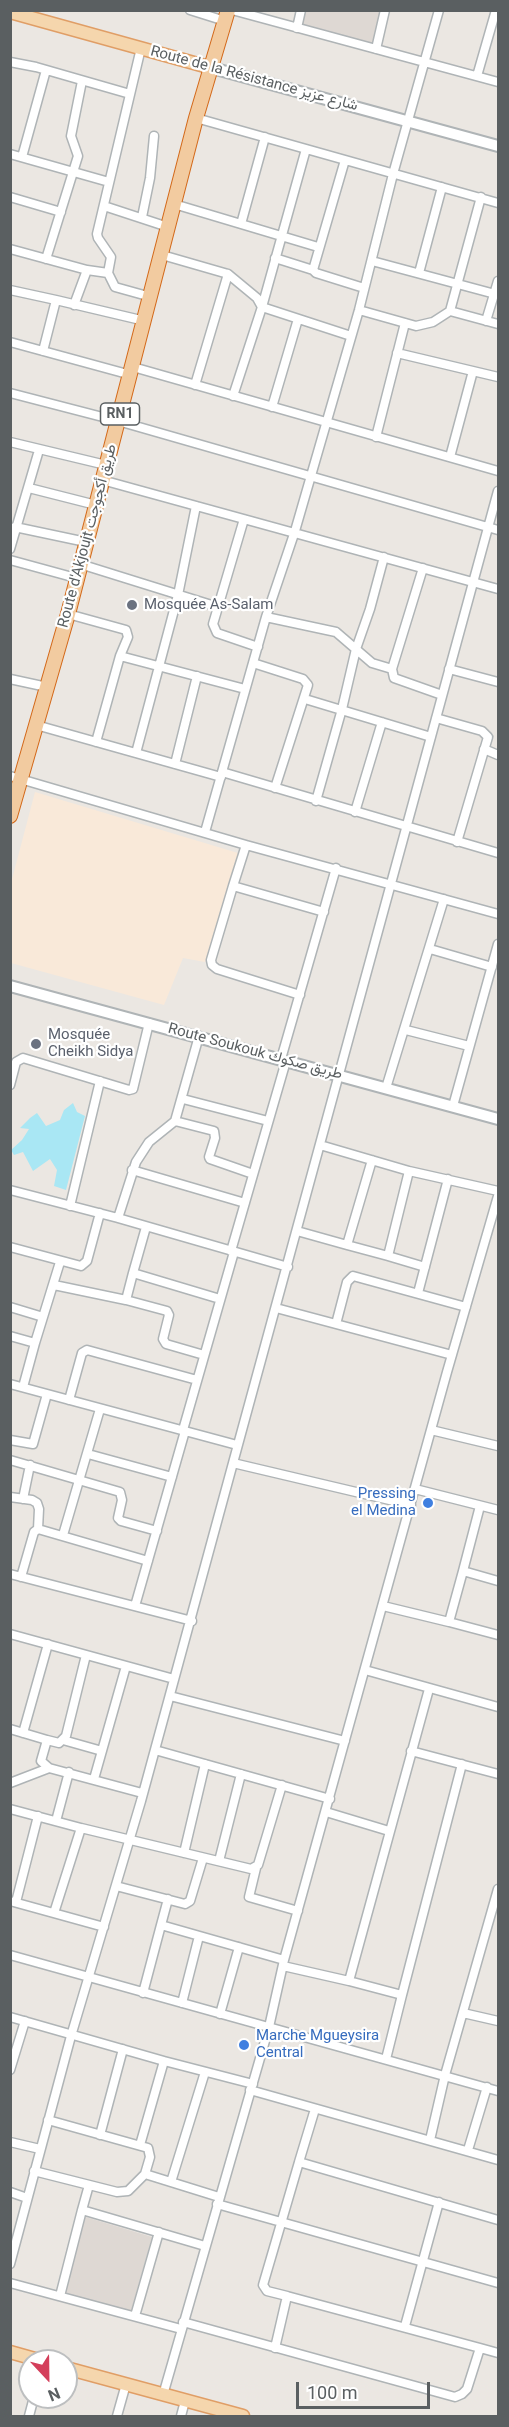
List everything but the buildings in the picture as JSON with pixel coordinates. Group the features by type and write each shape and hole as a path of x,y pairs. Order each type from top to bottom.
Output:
{"highway":[{"name":"Route d'Akjoujt طريق أكجوجت","path":"10,816 15,778 36,726 68,614 196,118 228,14"}],"main road":[{"name":"Route de la Résistance شارع عزيز","path":"10,12 212,68"},
{"path":"78,2371 243,2416"}],"street":[{"path":"190,10 228,14 297,28 498,82"},
{"path":"297,28 301,10"},
{"path":"376,49 385,10"},
{"path":"205,832 266,617 295,531 359,310 393,174 439,10"},
{"path":"477,76 496,10"},
{"path":"141,48 97,234 111,257 108,273 115,288 151,297"},
{"path":"10,62 130,94"},
{"name":"Route de la Résistance شارع عزيز","path":"212,68 498,146"},
{"path":"22,157 46,70"},
{"path":"46,259 78,156 70,136 82,81"},
{"path":"196,118 498,203"},
{"path":"142,217 150,178 153,136"},
{"path":"241,224 265,138"},
{"path":"233,396 262,307 306,149"},
{"path":"10,154 109,182"},
{"path":"313,270 345,160"},
{"path":"419,273 442,187"},
{"path":"359,310 416,326 428,324 450,311 481,197"},
{"path":"11,200 61,212"},
{"path":"174,204 318,247"},
{"path":"104,206 168,227"},
{"path":"10,249 87,270 108,273"},
{"path":"162,255 228,274 250,292 262,307 351,336"},
{"path":"275,258 364,288"},
{"path":"372,261 495,294"},
{"path":"74,305 87,270"},
{"path":"195,385 228,274"},
{"path":"486,321 498,281"},
{"path":"10,290 145,321"},
{"path":"43,351 56,300"},
{"path":"450,311 498,324"},
{"path":"272,407 298,319"},
{"path":"376,437 405,323"},
{"path":"10,342 195,385 498,471"},
{"path":"397,353 498,377"},
{"path":"450,457 473,371"},
{"path":"10,393 118,421 498,530"},
{"path":"10,442 106,465"},
{"path":"10,549 39,450"},
{"path":"102,480 295,531 498,589"},
{"path":"29,488 96,505"},
{"path":"10,2264 71,2036 192,1621 237,1445 288,1267 338,1075 498,491"},
{"path":"136,753 178,595 196,506"},
{"path":"244,519 213,624 218,633 258,647"},
{"path":"13,533 86,542"},
{"path":"316,801 356,649 384,557"},
{"path":"10,560 76,578"},
{"path":"80,564 218,607"},
{"path":"423,568 392,669 394,678 442,695"},
{"path":"68,614 126,630 128,637 120,656 96,742"},
{"path":"266,617 336,632 372,663 392,669"},
{"path":"120,656 245,689"},
{"path":"253,663 307,682 308,689 305,699 275,788"},
{"path":"449,669 498,682"},
{"path":"175,764 197,676"},
{"path":"10,679 47,687"},
{"path":"305,699 431,737"},
{"path":"436,718 498,738"},
{"path":"355,812 381,722"},
{"path":"36,726 175,764 275,788 498,853"},
{"path":"457,842 488,736"},
{"path":"484,749 498,755"},
{"path":"15,778 246,845 498,914"},
{"path":"246,845 211,960 212,965 217,969 300,995"},
{"path":"135,1606 336,868"},
{"path":"233,886 324,912"},
{"path":"386,1088 406,1030 444,899"},
{"path":"453,1106 498,944"},
{"path":"430,949 492,967"},
{"name":"Route Soukouk طريق صكوك","path":"10,986 498,1119"},
{"path":"10,1085 16,1062 23,1058 129,1090 133,1089 149,1023"},
{"path":"406,1030 470,1046"},
{"path":"117,1218 132,1170 149,1142 175,1121 199,1036"},
{"path":"70,1206 99,1081"},
{"path":"183,1099 268,1121"},
{"path":"175,1121 214,1131 215,1138 209,1156 210,1160 253,1174"},
{"path":"320,1145 410,1171 498,1191"},
{"path":"347,1245 372,1160"},
{"path":"132,1170 245,1203"},
{"path":"388,1256 410,1171"},
{"path":"418,1293 448,1179"},
{"path":"10,1190 100,1213 288,1267"},
{"path":"163,2395 269,2027 284,1963 382,1606 498,1196"},
{"path":"10,1247 60,1262 84,1265 100,1213"},
{"path":"126,1300 146,1227"},
{"path":"297,1230 425,1267"},
{"path":"23,1387 60,1262"},
{"path":"133,1274 220,1299"},
{"path":"336,1324 347,1282 353,1276 466,1306"},
{"path":"54,1285 167,1311 169,1315 164,1339 166,1344 204,1356"},
{"path":"10,1307 43,1317"},
{"path":"276,1308 452,1355"},
{"path":"10,1336 35,1343"},
{"path":"69,1400 82,1353 87,1350 197,1380"},
{"path":"10,1384 237,1445"},
{"path":"10,1440 33,1444 47,1394"},
{"path":"63,1535 100,1409"},
{"path":"431,1430 498,1446"},
{"path":"88,1454 171,1477"},
{"path":"10,1460 120,1492 122,1500 117,1514 121,1521 156,1531"},
{"path":"233,1462 411,1505"},
{"path":"23,1499 30,1465"},
{"path":"415,1490 498,1510"},
{"path":"10,1497 37,1503 39,1509 38,1529 34,1532 21,1577"},
{"path":"449,1622 480,1506"},
{"path":"38,1529 148,1561"},
{"path":"463,1571 498,1581"},
{"path":"10,1574 192,1621"},
{"path":"382,1606 498,1635"},
{"path":"10,1634 174,1679"},
{"path":"23,1733 48,1644"},
{"path":"63,1740 87,1655"},
{"path":"94,1779 126,1666"},
{"path":"365,1670 498,1707"},
{"path":"349,1981 429,1689"},
{"path":"170,1696 345,1741"},
{"path":"10,1730 59,1743 63,1740 102,1751"},
{"path":"47,1740 41,1761 49,1768 142,1793"},
{"path":"155,1750 330,1799"},
{"path":"411,1751 498,1774"},
{"path":"184,1853 205,1764"},
{"path":"386,2059 462,1764"},
{"path":"10,1783 49,1768"},
{"path":"56,1821 69,1772"},
{"path":"219,1861 241,1774"},
{"path":"282,1785 255,1868 249,1897 298,1911"},
{"path":"10,1809 203,1858 255,1868"},
{"path":"326,1812 389,1831"},
{"path":"38,1816 13,1902 104,1927"},
{"path":"54,1912 81,1828"},
{"path":"116,1886 185,1904 190,1901 203,1858"},
{"path":"430,2140 498,1889"},
{"path":"143,1993 168,1899"},
{"path":"161,1925 239,1947 284,1963 402,1995"},
{"path":"182,2003 200,1936"},
{"path":"220,2014 239,1947"},
{"path":"10,1956 498,2091"},
{"path":"463,2013 498,2021"},
{"path":"10,2017 205,2072 315,2109 498,2160"},
{"path":"10,2070 25,2021"},
{"path":"100,2134 123,2049"},
{"path":"140,2145 164,2061"},
{"path":"171,2182 205,2072"},
{"path":"468,2150 486,2087"},
{"path":"315,2109 263,2285 267,2291 405,2326 498,2353"},
{"path":"34,2171 117,2192 128,2191 145,2174 150,2157 148,2148 140,2145 48,2120"},
{"path":"10,2142 40,2149"},
{"path":"298,2162 498,2220"},
{"path":"145,2174 281,2222 498,2283"},
{"path":"60,2296 89,2185"},
{"path":"10,2192 27,2198"},
{"path":"405,2326 439,2202"},
{"path":"82,2210 205,2246"},
{"path":"135,2316 159,2232"},
{"path":"10,2283 135,2316 275,2348 456,2397 467,2390 480,2348"},
{"path":"275,2348 287,2296"},
{"path":"117,2416 126,2384"},
{"path":"181,2416 185,2400"}],"shaded area":[{"path":"305,11 383,11 373,45 301,27"},
{"path":"35,792 238,853 205,962 183,958 164,1005 11,963 11,883"},
{"path":"82,2216 152,2237 131,2311 62,2294"}],"water":[{"path":"73,1103 77,1112 85,1116 66,1190 54,1186 57,1170 50,1159 33,1171 23,1152 14,1155 11,1150 22,1140 29,1129 20,1128 30,1118 37,1113 46,1126 60,1120 64,1110"}],"place":[{"name":"Mosquée As-Salam","path":"132,605"},
{"name":"Mosquée Cheikh Sidya","path":"36,1044"},
{"name":"Pressing el Medina","path":"428,1503"},
{"name":"Marche Mgueysira Central","path":"244,2045"}]}
